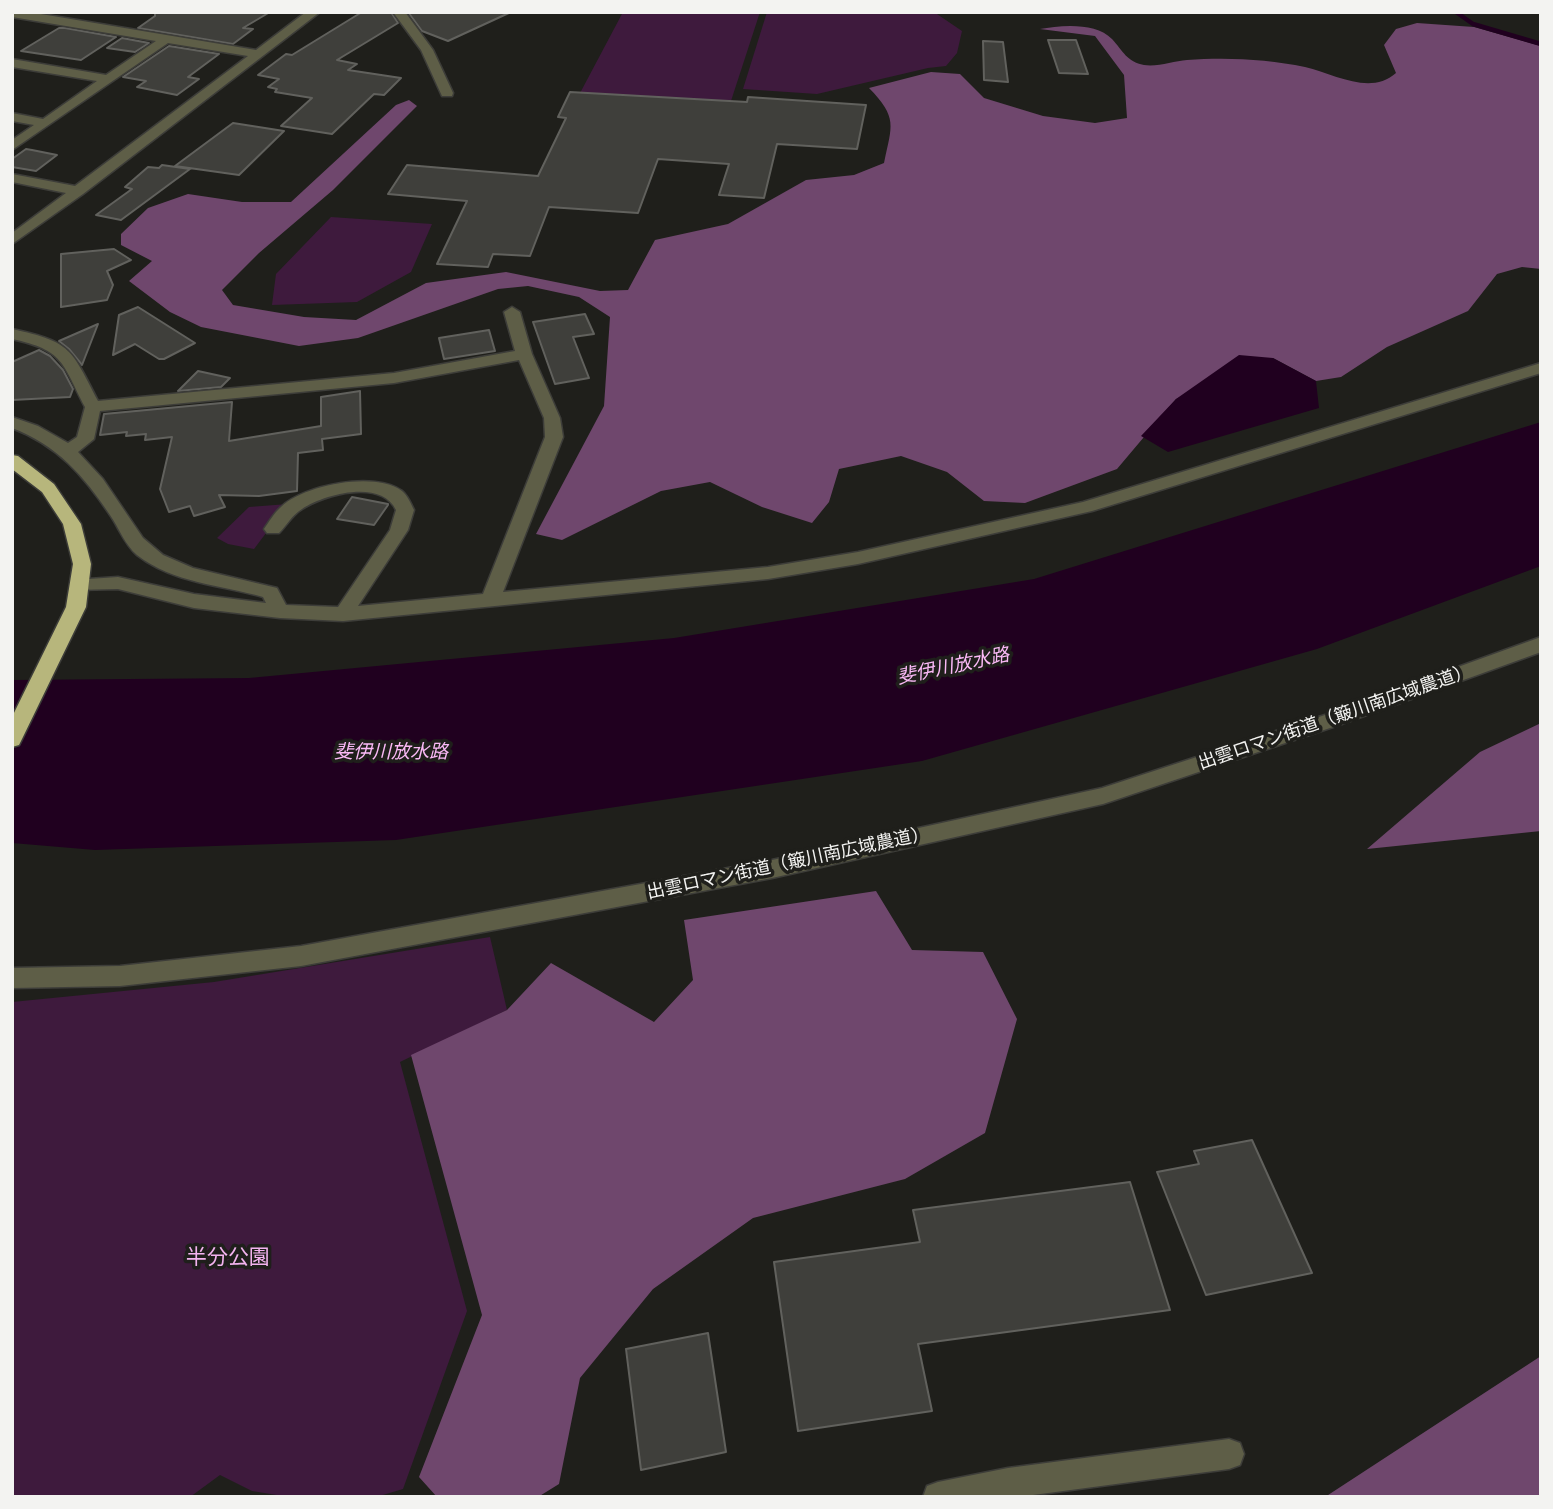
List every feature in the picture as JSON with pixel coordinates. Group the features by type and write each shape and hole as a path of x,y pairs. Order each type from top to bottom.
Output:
{"highway":[{"path":"12,460 48,488 72,524 82,564 76,607 12,739"}],"street":[{"path":"12,240 314,12"},
{"path":"399,12 426,50 447,93"},
{"path":"12,13 257,54"},
{"path":"12,146 166,39"},
{"path":"12,63 107,79"},
{"path":"12,117 45,123"},
{"path":"12,178 78,191"},
{"path":"490,601 554,437 552,418 524,354 512,313"},
{"path":"12,334 40,340 58,348 72,367 93,407 85,439 69,450"},
{"path":"93,407 394,378 524,354"},
{"path":"81,585 118,583 194,601 280,611 343,614 768,573 858,558 1086,507 1541,368"},
{"path":"12,422 69,450 99,486 142,550 162,562 191,573 270,593 280,611"},
{"path":"273,529 288,510 325,493 356,486 380,488 398,496 405,510 400,530 343,614"},
{"name":"出雲ロマン街道（簸川南広域農道）","path":"12,978 120,976 301,956 785,866 1103,796 1332,720 1541,644"},
{"path":"938,1497 1008,1483 1229,1454"}],"green space":[{"path":"623,12 760,12 730,104 579,95"},
{"path":"767,12 934,12 962,31 957,53 946,66 817,94 743,89"},
{"path":"331,217 432,224 411,272 357,302 272,305 276,274"},
{"path":"288,504 254,549 228,544 217,538 249,507"},
{"name":"半分公園","path":"490,937 507,1010 400,1062 467,1311 403,1489 376,1497 289,1497 252,1491 220,1475 190,1497 12,1497 12,1002 214,982"}],"shaded area":[{"path":"1417,23 1474,27 1541,46 1541,269 1522,267 1497,274 1468,311 1387,347 1341,377 1316,381 1273,358 1176,399 1117,469 1025,503 984,501 947,472 901,456 839,469 829,502 812,523 762,507 710,482 661,491 562,540 536,534 604,406 610,317 579,297 528,286 498,289 358,338 299,346 201,327 170,312 129,281 152,261 121,245 121,234 148,208 188,194 242,202 291,202 396,105 409,100 417,106 333,190 259,253 222,290 233,305 304,317 356,320 426,283 506,272 600,291 628,290 655,240 728,224 806,180 854,175 884,163 890,130 889,115 869,88 931,72 960,74 984,98 1043,116 1095,123 1127,118 1124,75 1095,36 1040,29 1068,26 1097,30 1112,39 1129,59 1144,65 1201,59 1261,60 1305,67 1352,81 1375,83 1396,73 1384,45 1396,29"},
{"path":"1541,723 1541,831 1367,849 1480,752"},
{"path":"876,891 912,950 983,952 1017,1019 985,1133 905,1179 753,1218 653,1289 580,1378 559,1484 538,1497 437,1497 419,1477 482,1315 411,1055 507,1010 551,963 654,1022 693,980 684,920"},
{"path":"1541,1356 1541,1497 1325,1497"}],"water":[{"path":"1239,355 1273,358 1316,381 1319,408 1168,452 1141,436 1176,399"},
{"name":"斐伊川放水路","path":"1541,422 1541,566 1317,649 922,761 396,840 95,850 12,843 12,680 249,678 674,638 1034,579"}],"building":[{"path":"155,12 270,12 243,28 253,29 233,44 138,28 155,16"},
{"path":"362,12 391,12 398,23 337,60 357,64 348,70 401,78 384,95 374,94 332,134 281,126 312,98 275,92 277,89 268,87 279,79 258,75 286,54 292,55"},
{"path":"408,12 511,12 448,41 422,31"},
{"path":"59,28 116,37 81,60 21,51"},
{"path":"122,38 149,43 135,52 107,48"},
{"path":"1048,40 1076,40 1088,74 1059,73"},
{"path":"983,41 1003,42 1008,82 984,80"},
{"path":"169,46 219,54 188,77 199,79 177,95 137,87 146,81 123,77"},
{"path":"570,92 747,102 748,97 866,105 857,149 777,144 764,198 719,195 729,164 658,159 638,213 549,207 530,256 493,254 488,267 437,264 467,201 388,194 407,165 538,176 566,118 558,117"},
{"path":"233,123 284,131 239,175 175,166"},
{"path":"26,149 57,155 36,171 12,167 12,159"},
{"path":"162,165 190,169 121,220 96,215 132,189 125,187 148,167 159,168"},
{"path":"114,249 131,260 107,271 113,285 107,300 61,307 61,254"},
{"path":"138,307 195,343 164,359 159,359 135,344 113,355 119,315"},
{"path":"585,314 594,334 573,337 589,378 555,384 533,322"},
{"path":"98,324 82,365 59,341"},
{"path":"489,330 495,351 444,359 439,338"},
{"path":"39,350 50,356 63,370 73,389 70,397 12,400 12,362"},
{"path":"198,371 230,378 221,387 178,391"},
{"path":"360,391 361,434 322,439 323,450 298,453 297,491 259,496 219,495 225,507 194,516 190,506 169,512 160,489 172,437 145,440 146,434 126,436 127,432 100,435 104,414 232,402 229,441 321,426 321,397"},
{"path":"352,497 388,505 374,525 337,519"},
{"path":"1252,1140 1312,1273 1206,1295 1157,1172 1199,1164 1194,1151"},
{"path":"1130,1182 1170,1310 918,1344 932,1411 798,1431 774,1262 920,1242 913,1210"},
{"path":"708,1333 726,1452 641,1470 626,1349"}],"waterway":[{"path":"1456,12 1473,24 1541,44"}]}
